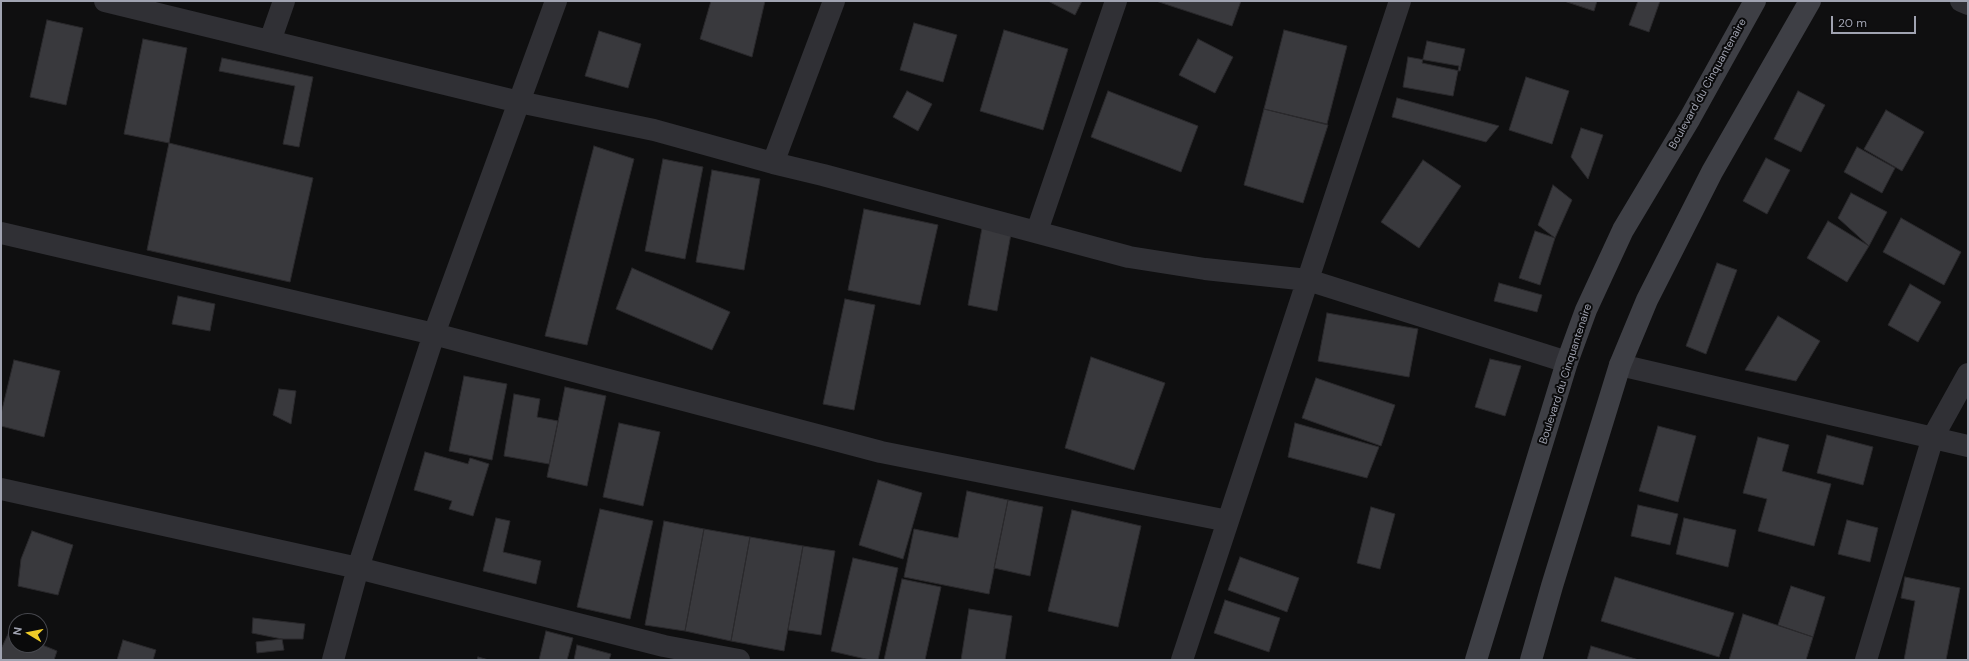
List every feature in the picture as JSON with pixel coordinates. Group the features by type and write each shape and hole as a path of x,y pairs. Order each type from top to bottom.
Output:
{"main road":[{"name":"Boulevard du Cinquantenaire","path":"1476,660 1567,362 1586,310 1623,230 1690,118 1755,1"},
{"path":"1531,660 1552,586 1620,365 1647,300 1712,172 1810,1"}],"street":[{"path":"105,1 520,102 654,130 773,163 1037,231 1129,257 1205,269 1308,280 1567,362"},
{"path":"270,40 284,1"},
{"path":"333,660 358,568 434,334 556,1"},
{"path":"773,163 834,1"},
{"path":"1037,231 1116,1"},
{"path":"1182,660 1400,1"},
{"path":"1962,1 1968,4"},
{"path":"1,233 434,334 881,452 1228,521"},
{"path":"1620,365 1968,446"},
{"path":"1866,660 1932,437 1968,374"},
{"path":"1,489 358,568 664,646 739,660"}],"building":[{"path":"711,1 765,1 752,57 700,39"},
{"path":"1048,1 1082,1 1075,15"},
{"path":"1156,1 1241,1 1232,26"},
{"path":"1564,1 1597,1 1594,11"},
{"path":"1638,1 1660,1 1649,32 1629,25"},
{"path":"47,20 83,28 66,105 30,97"},
{"path":"914,23 957,35 943,82 900,70"},
{"path":"1004,30 1068,49 1043,130 980,111"},
{"path":"1284,30 1347,46 1327,124 1264,109"},
{"path":"599,31 641,44 628,88 585,76"},
{"path":"143,39 187,48 169,143 124,134"},
{"path":"1198,39 1233,57 1215,93 1179,75"},
{"path":"1427,41 1465,49 1460,71 1422,63"},
{"path":"1408,57 1459,66 1453,96 1403,87"},
{"path":"222,58 313,77 299,147 283,144 295,86 219,71"},
{"path":"1526,77 1569,91 1552,144 1509,130"},
{"path":"907,91 932,104 918,131 893,117"},
{"path":"1108,91 1198,126 1181,172 1091,137"},
{"path":"1798,91 1825,105 1801,152 1774,139"},
{"path":"1397,98 1499,126 1486,142 1392,117"},
{"path":"1264,109 1328,125 1303,203 1244,185"},
{"path":"1886,110 1924,132 1902,171 1864,149"},
{"path":"1581,128 1603,135 1588,179 1571,157"},
{"path":"169,143 313,178 290,282 147,250"},
{"path":"594,146 634,159 587,345 545,336"},
{"path":"1857,147 1895,168 1882,193 1844,172"},
{"path":"1766,158 1790,170 1767,214 1743,201"},
{"path":"663,159 703,167 685,259 645,251"},
{"path":"1423,160 1461,186 1419,248 1381,222"},
{"path":"712,170 760,179 744,270 696,262"},
{"path":"1553,185 1572,200 1555,238 1538,225"},
{"path":"1851,193 1887,212 1869,246 1838,218"},
{"path":"864,209 938,225 920,305 848,290"},
{"path":"1901,218 1961,252 1944,285 1883,252"},
{"path":"1828,221 1869,246 1847,282 1807,258"},
{"path":"982,228 1011,234 997,311 968,305"},
{"path":"1535,231 1555,238 1540,285 1519,278"},
{"path":"1717,263 1737,270 1706,354 1686,346"},
{"path":"632,268 730,312 712,350 616,309"},
{"path":"1499,283 1542,295 1537,312 1494,301"},
{"path":"1910,284 1941,302 1918,342 1888,325"},
{"path":"178,296 215,304 210,331 172,324"},
{"path":"845,299 875,305 854,410 823,404"},
{"path":"1327,313 1418,329 1409,377 1318,361"},
{"path":"1778,316 1820,341 1796,381 1745,370"},
{"path":"1091,357 1165,383 1134,470 1065,448"},
{"path":"1490,359 1521,366 1505,416 1475,407"},
{"path":"14,360 60,371 44,437 1,426 1,414"},
{"path":"464,376 507,384 492,460 449,451"},
{"path":"1316,378 1395,405 1381,446 1302,418"},
{"path":"565,387 606,396 587,486 547,477"},
{"path":"279,389 296,391 291,424 273,415"},
{"path":"514,394 540,399 537,417 558,421 549,464 504,456"},
{"path":"619,423 660,432 643,506 603,497"},
{"path":"1295,423 1379,447 1367,478 1288,457"},
{"path":"1658,426 1696,436 1678,502 1639,491"},
{"path":"1827,435 1873,447 1863,485 1817,473"},
{"path":"1758,437 1789,445 1782,471 1831,484 1814,546 1758,531 1767,499 1743,493"},
{"path":"425,452 468,464 470,458 489,464 473,516 449,509 452,501 414,490"},
{"path":"878,480 922,493 903,559 859,545"},
{"path":"967,491 1008,500 989,594 904,577 914,529 958,538"},
{"path":"1008,500 1043,507 1030,576 994,568"},
{"path":"1638,505 1678,514 1670,545 1631,536"},
{"path":"1371,507 1395,514 1380,569 1357,563"},
{"path":"600,509 653,521 630,619 577,607"},
{"path":"1072,510 1141,526 1118,627 1048,611"},
{"path":"496,518 510,521 503,552 541,561 536,584 483,571"},
{"path":"1684,518 1736,530 1728,567 1676,554"},
{"path":"1847,520 1878,528 1870,562 1838,554"},
{"path":"664,521 704,529 685,631 645,625"},
{"path":"704,529 750,537 731,641 685,631"},
{"path":"32,531 73,545 58,595 18,586 21,559"},
{"path":"750,537 803,546 784,651 731,641"},
{"path":"803,546 835,551 821,635 788,630"},
{"path":"1240,557 1299,578 1287,612 1228,590"},
{"path":"853,558 898,568 878,660 870,660 831,651"},
{"path":"1615,577 1734,613 1719,657 1601,621"},
{"path":"1905,577 1960,588 1946,660 1904,660 1915,601 1901,598"},
{"path":"902,579 941,587 925,660 884,660"},
{"path":"1791,586 1825,597 1813,637 1778,625"},
{"path":"1225,600 1280,618 1269,652 1214,633"},
{"path":"969,609 1012,616 1005,660 961,660"},
{"path":"1743,614 1813,637 1806,660 1729,660"},
{"path":"253,618 305,624 303,639 282,639 252,633"},
{"path":"546,631 573,638 567,660 539,660"},
{"path":"8,634 8,653 48,653 48,647 57,651 54,660 1,660 1,649"},
{"path":"282,639 284,650 257,653 256,642"},
{"path":"123,640 156,650 153,660 117,660"},
{"path":"577,645 611,654 609,660 574,660"},
{"path":"1591,646 1639,660 1587,660"},
{"path":"478,657 489,660 477,660"}]}
